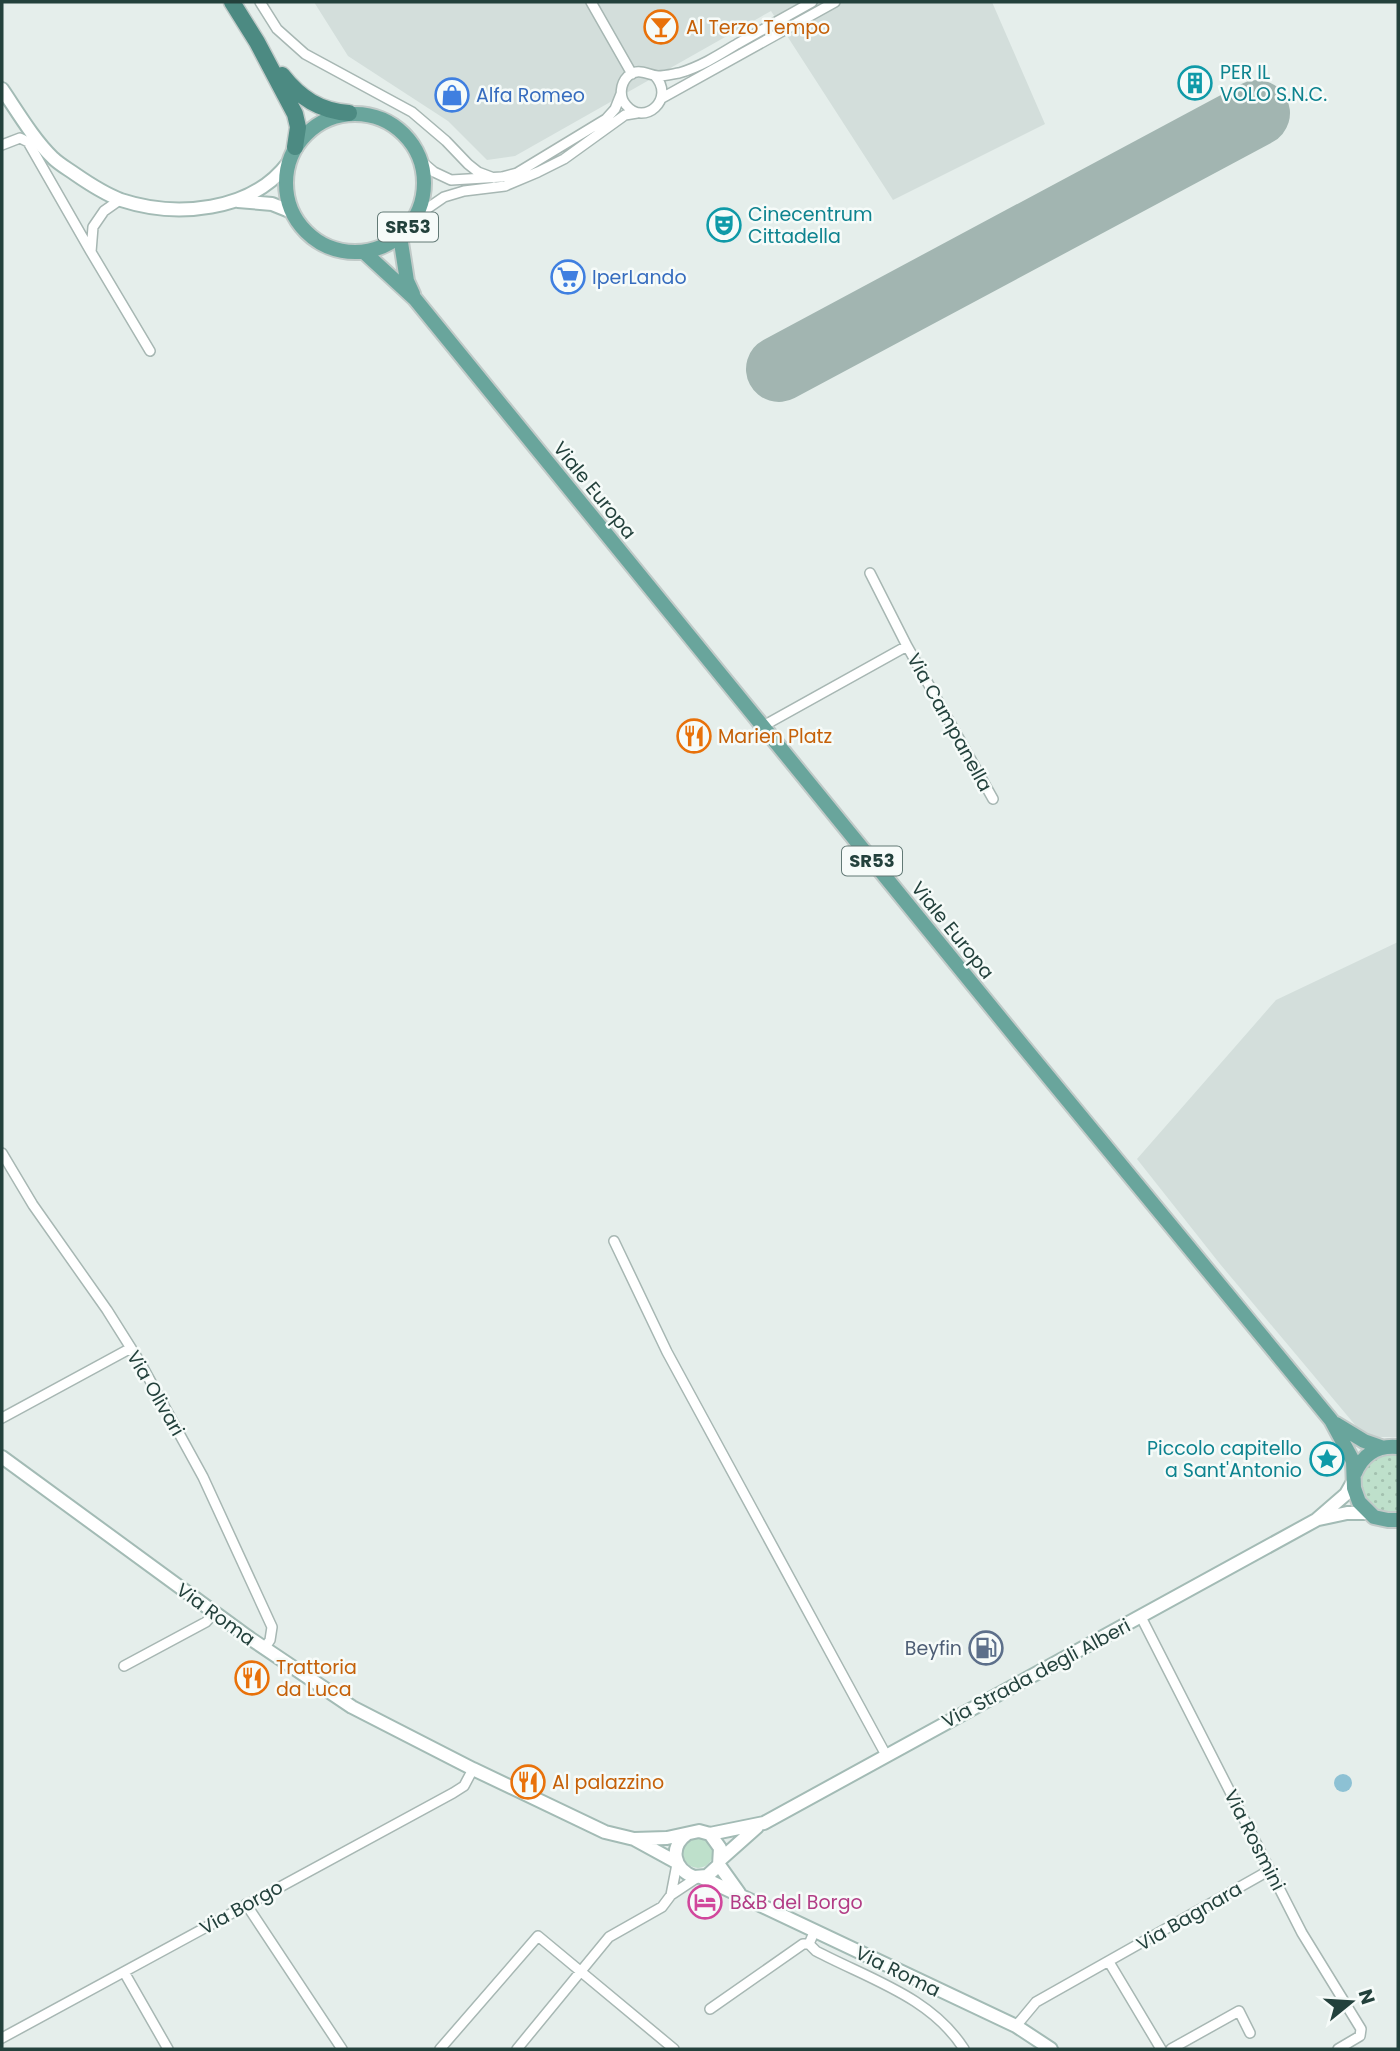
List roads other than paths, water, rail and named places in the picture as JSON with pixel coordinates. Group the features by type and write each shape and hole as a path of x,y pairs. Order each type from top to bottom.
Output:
{"highway":[{"path":"232,2 257,42 295,114 298,127 295,148"},
{"path":"257,42 284,78 308,101 326,110 349,113"}],"main road":[{"path":"2,89 53,159 121,200 162,208 199,209 238,201 272,204 292,212"},
{"path":"238,201 276,179 301,138 318,124 349,113 368,114 393,125 413,144 421,161"},
{"name":"SR53","path":"292,212 299,224 321,243 342,251 364,252 377,249 400,236 421,205 424,183 421,161"},
{"path":"288,163 285,188 292,212"},
{"name":"Viale Europa","path":"400,236 407,281 415,299"},
{"name":"Viale Europa","path":"364,252 415,299 1331,1420 1353,1461 1359,1502 1368,1513"},
{"name":"Viale Europa","path":"1331,1420 1349,1433 1381,1447 1398,1447"},
{"path":"1355,1477 1367,1455 1381,1447"},
{"name":"Via Roma","path":"2,1457 264,1649 352,1707 605,1832 634,1839 667,1838 699,1831 710,1834 718,1842 720,1862 732,1885 742,1896"},
{"name":"Via Strada degli Alberi","path":"720,1862 757,1826 1316,1520 1346,1494 1355,1477"},
{"name":"Via Strada degli Alberi","path":"1316,1520 1347,1513 1368,1513"},
{"path":"1368,1513 1395,1521"},
{"name":"Via Strada degli Alberi","path":"710,1834 757,1826"},
{"path":"677,1863 676,1849 687,1834"},
{"name":"Via Roma","path":"634,1839 677,1863 686,1874 700,1877 742,1896 1016,2026 1051,2049"},
{"path":"700,1877 712,1873 720,1862"}],"street":[{"path":"260,2 277,29 305,54 412,112 468,164 478,172 494,178"},
{"path":"591,2 632,74"},
{"path":"654,76 680,73 696,66 811,2"},
{"path":"415,216 444,197 464,191 505,186 564,159 625,116 650,111 662,98 835,2"},
{"path":"421,161 434,172 451,180 494,178 517,173 593,128 615,109 624,81 632,74 643,71 654,76 662,86 662,98"},
{"path":"621,94 626,106 637,113"},
{"path":"2,145 20,138 28,142 150,351"},
{"path":"91,252 93,227 104,211 121,200"},
{"name":"Via Campanella","path":"870,573 907,646 993,799"},
{"name":"Via Campanella","path":"762,726 907,646"},
{"name":"Via Olivari","path":"2,1156 131,1348 203,1477 272,1627 270,1640 264,1649"},
{"path":"614,1241 667,1352 886,1755"},
{"path":"2,1418 131,1348"},
{"path":"124,1666 206,1622 215,1612"},
{"name":"Via Rosmini","path":"1142,1617 1302,1933 1361,2029 1360,2036 1338,2049"},
{"name":"Via Borgo","path":"2,2038 453,1793 464,1786 473,1769"},
{"path":"671,1895 677,1863"},
{"name":"Via Bagnara","path":"1016,2026 1036,2002 1270,1870"},
{"path":"517,2049 609,1937 662,1907 671,1895 700,1877"},
{"path":"246,1904 342,2049"},
{"path":"809,1944 814,1930"},
{"path":"440,2049 538,1936 674,2049"},
{"path":"809,1944 816,1951 905,1995 930,2011 953,2031 964,2049"},
{"path":"710,2009 800,1946 809,1944"},
{"path":"1109,1962 1161,2049"},
{"path":"124,1972 168,2049"},
{"path":"905,1995 913,1978"},
{"path":"1171,2049 1239,2011 1251,2033"}],"water":[{"path":"1339,1774 1347,1774 1352,1783 1350,1790 1339,1792 1334,1787 1334,1779"}],"place":[{"name":"Al Terzo Tempo","path":"661,27"},
{"name":"PER IL VOLO S.N.C.","path":"1195,83"},
{"name":"Alfa Romeo","path":"452,95"},
{"name":"Cinecentrum Cittadella","path":"724,225"},
{"name":"IperLando","path":"568,277"},
{"name":"Marien Platz","path":"694,736"},
{"name":"Piccolo capitello a Sant'Antonio","path":"1327,1459"},
{"name":"Beyfin","path":"986,1648"},
{"name":"Trattoria da Luca","path":"252,1678"},
{"name":"Al palazzino","path":"528,1782"},
{"name":"B&B del Borgo","path":"705,1902"}]}
